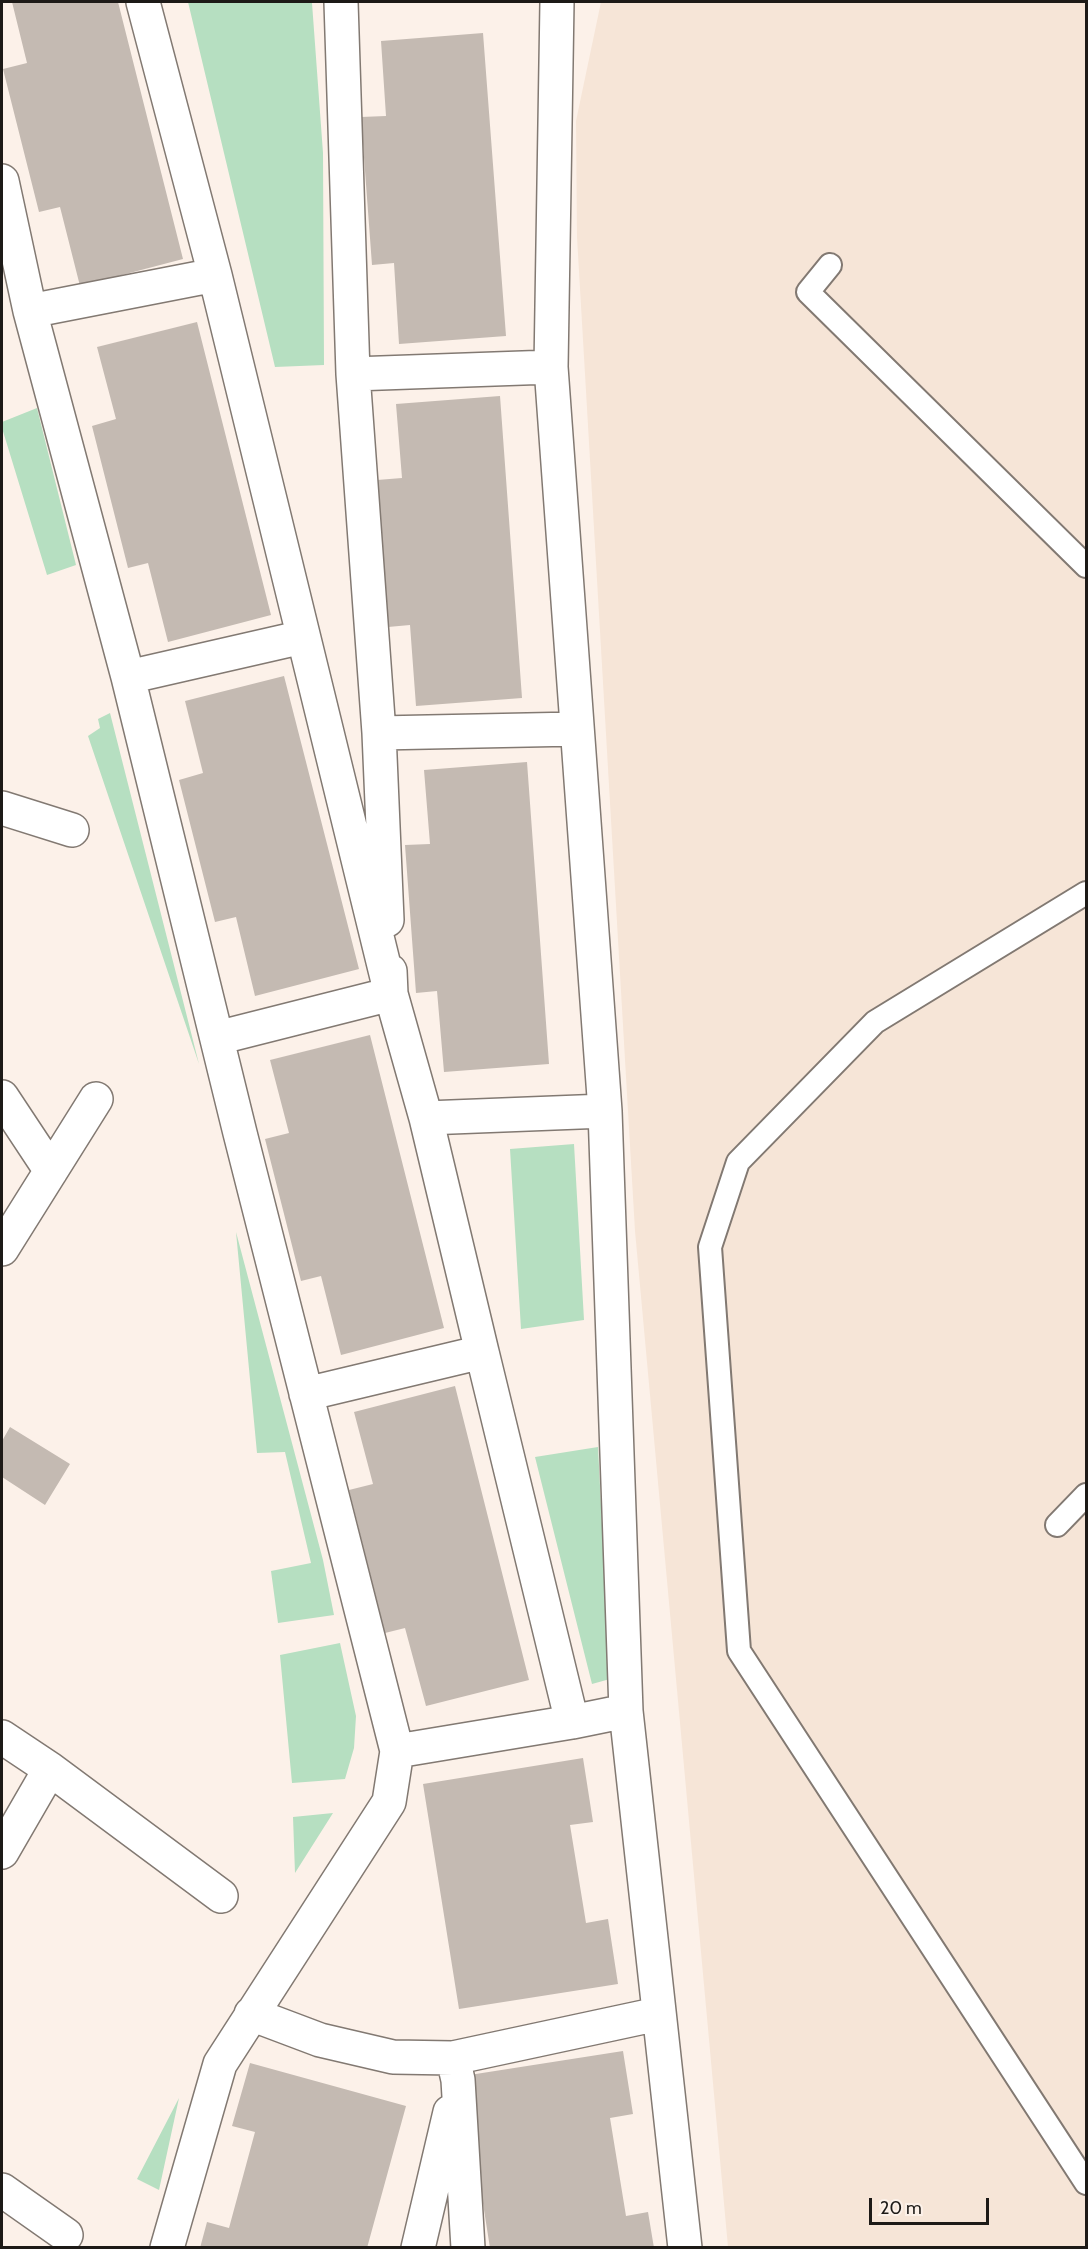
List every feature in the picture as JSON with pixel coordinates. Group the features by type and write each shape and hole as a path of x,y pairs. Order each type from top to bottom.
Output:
{"street":[{"path":"143,2 214,274 391,994 426,1118 572,1722"},
{"path":"341,2 353,374 379,733 391,994"},
{"path":"557,2 551,367 605,1111 626,1711 685,2247"},
{"path":"2,181 30,311 128,677 397,1751 389,1802 220,2064 167,2247"},
{"path":"30,311 214,274"},
{"path":"353,374 551,367"},
{"path":"128,677 303,637"},
{"path":"379,733 577,729"},
{"path":"2,808 72,830"},
{"path":"217,1038 391,994"},
{"path":"2,1096 51,1171"},
{"path":"2,1249 96,1099"},
{"path":"426,1118 605,1111"},
{"path":"306,1394 482,1352"},
{"path":"397,1751 626,1711"},
{"path":"2,1737 50,1769 221,1896"},
{"path":"2,1852 50,1769"},
{"path":"251,2014 320,2040 456,2069 658,2014"},
{"path":"418,2247 456,2069"},
{"path":"456,2069 468,2247"},
{"path":"2,2190 66,2235"}],"lane":[{"path":"830,265 808,292 1086,566"},
{"path":"1086,893 875,1022 738,1162 710,1247 739,1651 1086,2183"},
{"path":"1058,1525 1086,1496"}],"shaded area":[{"path":"601,2 1086,2 1086,2247 728,2247 635,1231 577,237 576,121"}],"green space":[{"path":"188,2 312,3 323,153 324,365 275,367"},
{"path":"37,408 76,565 47,575 2,428 2,422"},
{"path":"110,713 199,1064 88,736 100,728 98,719"},
{"path":"574,1144 584,1320 521,1329 510,1149"},
{"path":"236,1232 323,1560 334,1615 278,1623 271,1571 311,1563 285,1452 257,1453"},
{"path":"598,1447 610,1679 592,1684 535,1457"},
{"path":"340,1643 356,1716 354,1748 345,1779 292,1783 280,1655"},
{"path":"333,1813 295,1873 293,1817"},
{"path":"179,2098 159,2190 137,2179"}],"building":[{"path":"12,2 118,2 183,259 80,286 60,207 39,212 3,69 27,63"},
{"path":"483,33 506,336 399,344 394,263 372,265 361,117 386,116 381,41"},
{"path":"197,322 271,615 168,642 148,563 128,568 92,426 116,419 97,347"},
{"path":"500,396 522,698 416,706 410,625 388,627 377,480 402,478 396,404"},
{"path":"284,676 359,969 255,996 236,917 215,922 179,780 203,773 185,701"},
{"path":"527,762 549,1064 444,1072 437,991 416,993 405,845 430,844 424,770"},
{"path":"370,1035 444,1328 341,1355 321,1276 301,1281 265,1139 289,1133 270,1060"},
{"path":"455,1386 529,1680 426,1706 405,1628 385,1633 349,1490 373,1484 354,1412"},
{"path":"10,1427 70,1464 45,1505 2,1477 2,1441"},
{"path":"583,1758 593,1822 570,1825 586,1923 608,1919 618,1984 459,2009 423,1784"},
{"path":"623,2051 633,2114 610,2118 626,2216 648,2212 654,2248 490,2248 463,2076"},
{"path":"250,2063 406,2106 367,2248 200,2248 207,2222 229,2228 255,2132 232,2126"}]}
